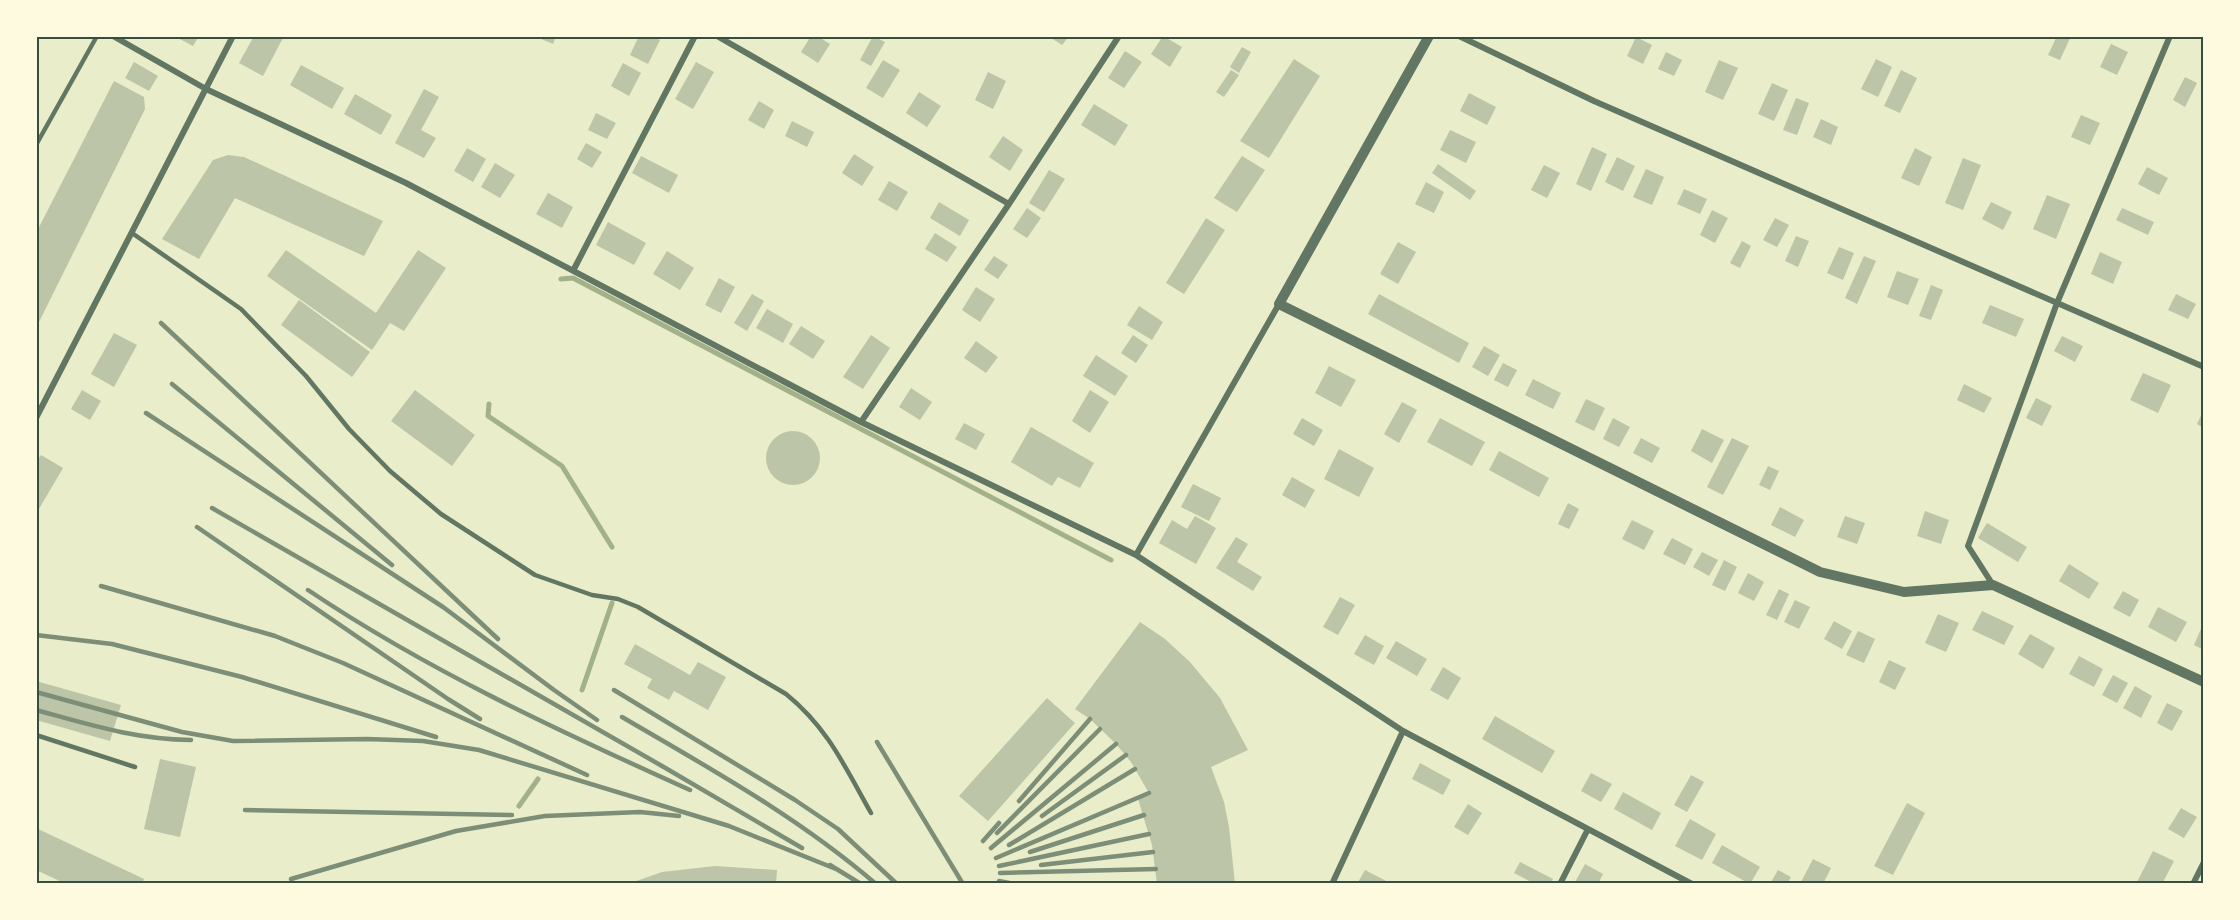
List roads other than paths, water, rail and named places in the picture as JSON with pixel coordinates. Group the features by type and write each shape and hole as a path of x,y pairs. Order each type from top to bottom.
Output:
{"street":[{"path":"113,36 206,89 406,183 574,269 861,422 1136,555 1403,731 1692,884"},
{"path":"36,418 233,36"},
{"path":"574,269 695,36"},
{"path":"717,36 1009,204"},
{"path":"861,422 1009,204 1119,36"},
{"path":"1136,555 1429,36"},
{"path":"1459,36 1605,105 2204,367"},
{"path":"1993,585 1968,546 2057,303 2170,36"},
{"path":"1279,304 1820,572 1904,592 1993,585 2204,682"},
{"path":"1332,884 1403,731"},
{"path":"1560,884 1588,829"},
{"path":"2193,884 2204,862"}],"lane":[{"path":"36,146 97,36"},
{"path":"132,233 242,309 306,376 348,429 390,471 441,514 536,574 592,595 618,599 638,608 793,700 823,731 871,813"},
{"path":"36,735 135,767"}],"waterway":[{"path":"561,279 573,278 1111,560"},
{"path":"489,404 488,416 562,466 612,547"},
{"path":"582,690 612,603"},
{"path":"519,806 538,779"}],"railway":[{"path":"161,323 498,639"},
{"path":"172,384 392,565"},
{"path":"146,413 443,607 597,720"},
{"path":"212,508 802,848"},
{"path":"197,527 480,719"},
{"path":"101,586 275,636 343,663 587,775"},
{"path":"308,590 399,647 494,698 690,790"},
{"path":"36,635 112,644 242,677 436,737"},
{"path":"614,690 795,800 838,829 897,884"},
{"path":"36,692 182,732 233,741 367,739 423,741 479,750 729,826 836,869"},
{"path":"36,710 131,734 191,740"},
{"path":"622,717 785,815 876,884"},
{"path":"1019,801 1090,719"},
{"path":"997,833 1100,729"},
{"path":"877,742 963,884"},
{"path":"991,848 1116,744"},
{"path":"1042,816 1126,755"},
{"path":"1009,845 1135,769"},
{"path":"996,858 1149,793"},
{"path":"245,810 512,815"},
{"path":"291,879 456,831 545,816 640,812 679,816"},
{"path":"1030,852 1144,815"},
{"path":"983,841 999,823"},
{"path":"999,866 1149,834"},
{"path":"1041,865 1153,852"},
{"path":"830,865 861,884"},
{"path":"1000,873 1156,869"},
{"path":"999,881 1014,884"}]}
